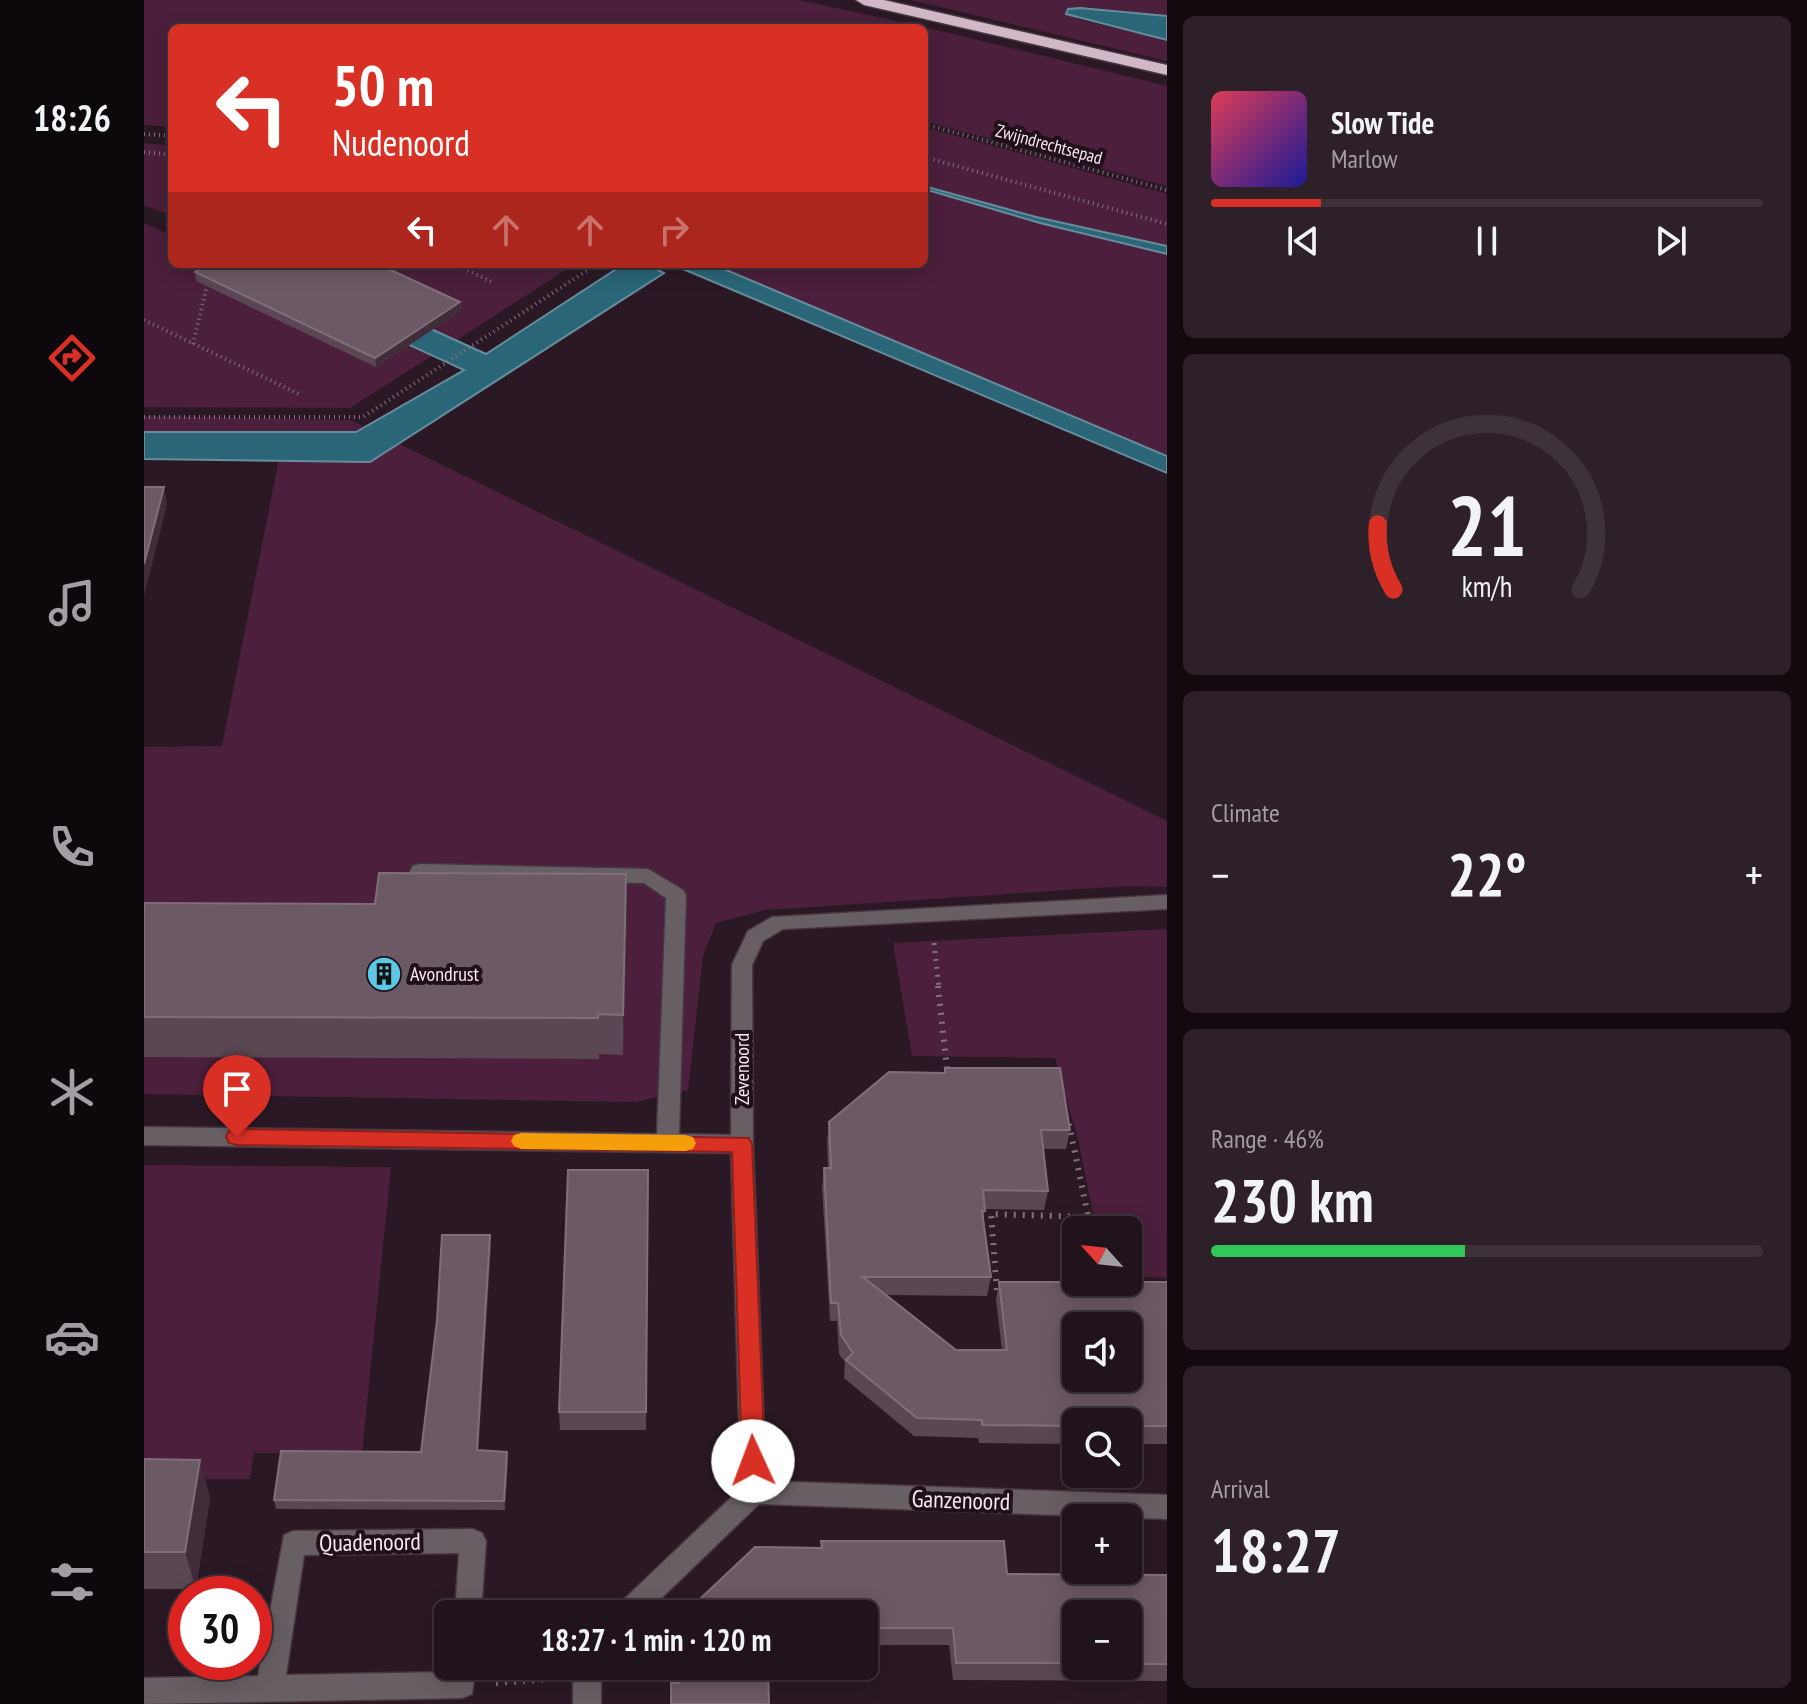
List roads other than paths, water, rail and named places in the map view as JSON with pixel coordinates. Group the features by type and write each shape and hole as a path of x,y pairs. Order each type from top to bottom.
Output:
{"highway":[{"path":"864,0 1167,70"}],"street":[{"path":"420,871 648,876 676,895 668,1142"},
{"name":"Zevenoord","path":"754,1492 742,1144 742,965 755,936 779,922 1167,902"},
{"path":"144,1136 742,1144"},
{"path":"642,1600 754,1492"},
{"name":"Ganzenoord","path":"754,1492 1167,1507"},
{"name":"Quadenoord","path":"270,1688 293,1543 473,1541 469,1600"},
{"path":"144,1691 270,1688 434,1678"},
{"path":"587,1704 588,1680"}],"water":[{"path":"1068,9 1167,16 1167,40 1066,14"},
{"path":"928,187 1036,217 1167,246 1167,254 1040,223 928,190"},
{"path":"243,268 297,268 486,354 618,268 655,268 664,273 370,462 144,459 144,432 356,432 464,370"},
{"path":"680,268 721,268 1167,456 1167,473"}],"place":[{"name":"Avondrust","path":"384,974"}]}
